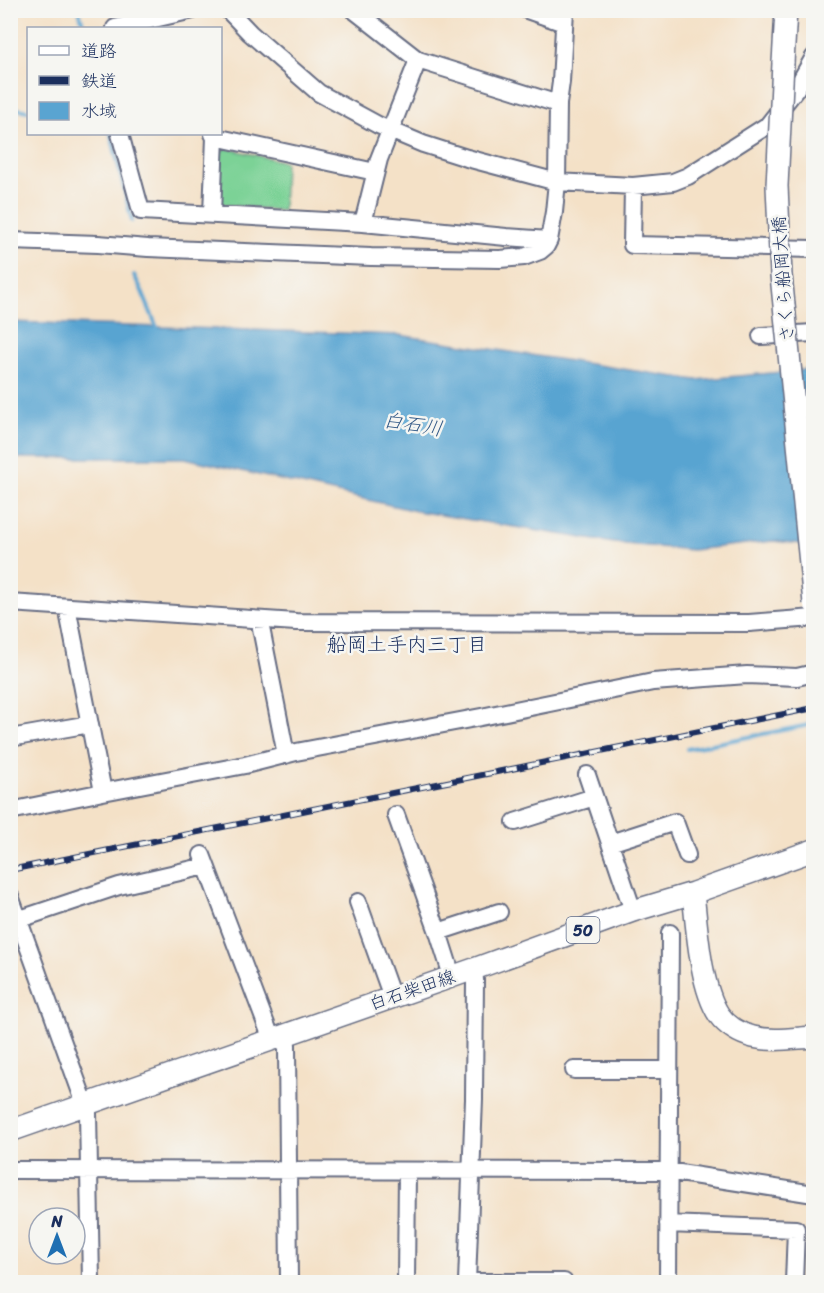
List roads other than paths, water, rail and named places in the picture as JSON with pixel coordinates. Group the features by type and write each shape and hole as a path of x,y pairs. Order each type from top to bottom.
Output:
{"main road":[{"name":"さくら船岡大橋","path":"786,10 777,186 781,275 813,603"},
{"name":"白石柴田線","path":"10,1131 633,911 693,893 813,850"},
{"path":"693,893 702,964 711,998 720,1016 741,1034 752,1037 766,1039 813,1037"}],"street":[{"path":"125,27 163,23 193,10"},
{"path":"228,10 250,33 319,93 391,131 467,158 557,182 633,186 673,182 688,176 768,124 796,89 813,57"},
{"path":"354,10 418,60 558,104"},
{"path":"10,241 371,258 500,259 524,258 540,251 549,240 554,212 557,182 558,104 565,17 527,10"},
{"path":"363,223 375,172 418,60"},
{"path":"120,135 141,211 363,223 549,240"},
{"path":"212,214 214,135 375,172"},
{"path":"633,186 632,245 813,249"},
{"path":"761,336 813,333"},
{"path":"10,603 296,622 749,623 813,618"},
{"path":"69,617 102,792"},
{"path":"261,628 286,755"},
{"path":"10,811 653,682 747,675 797,676 813,673"},
{"path":"10,738 90,724"},
{"path":"587,775 633,911"},
{"path":"515,822 594,797"},
{"path":"396,815 452,976"},
{"path":"610,843 675,822 687,855"},
{"path":"20,919 118,886 204,861 278,1037 287,1045 289,1282"},
{"path":"10,896 87,1105 91,1282"},
{"path":"358,902 392,997"},
{"path":"438,932 499,912"},
{"path":"668,1282 670,933"},
{"path":"474,969 474,1099 467,1282 564,1282"},
{"path":"574,1070 668,1070"},
{"path":"10,1170 667,1171 813,1194"},
{"path":"406,1282 407,1171"},
{"path":"668,1224 796,1229 795,1282"}],"water":[{"name":"白石川","path":"11,322 399,335 696,380 813,369 813,545 773,541 692,550 614,543 416,511 185,458 11,458"}],"waterway":[{"path":"79,10 84,27"},
{"path":"10,107 27,111"},
{"path":"111,135 132,221"},
{"path":"134,275 158,330"},
{"path":"687,749 814,724"}],"railway":[{"path":"10,870 814,708"}],"district":[{"name":"船岡土手内三丁目","path":"407,644"}]}
